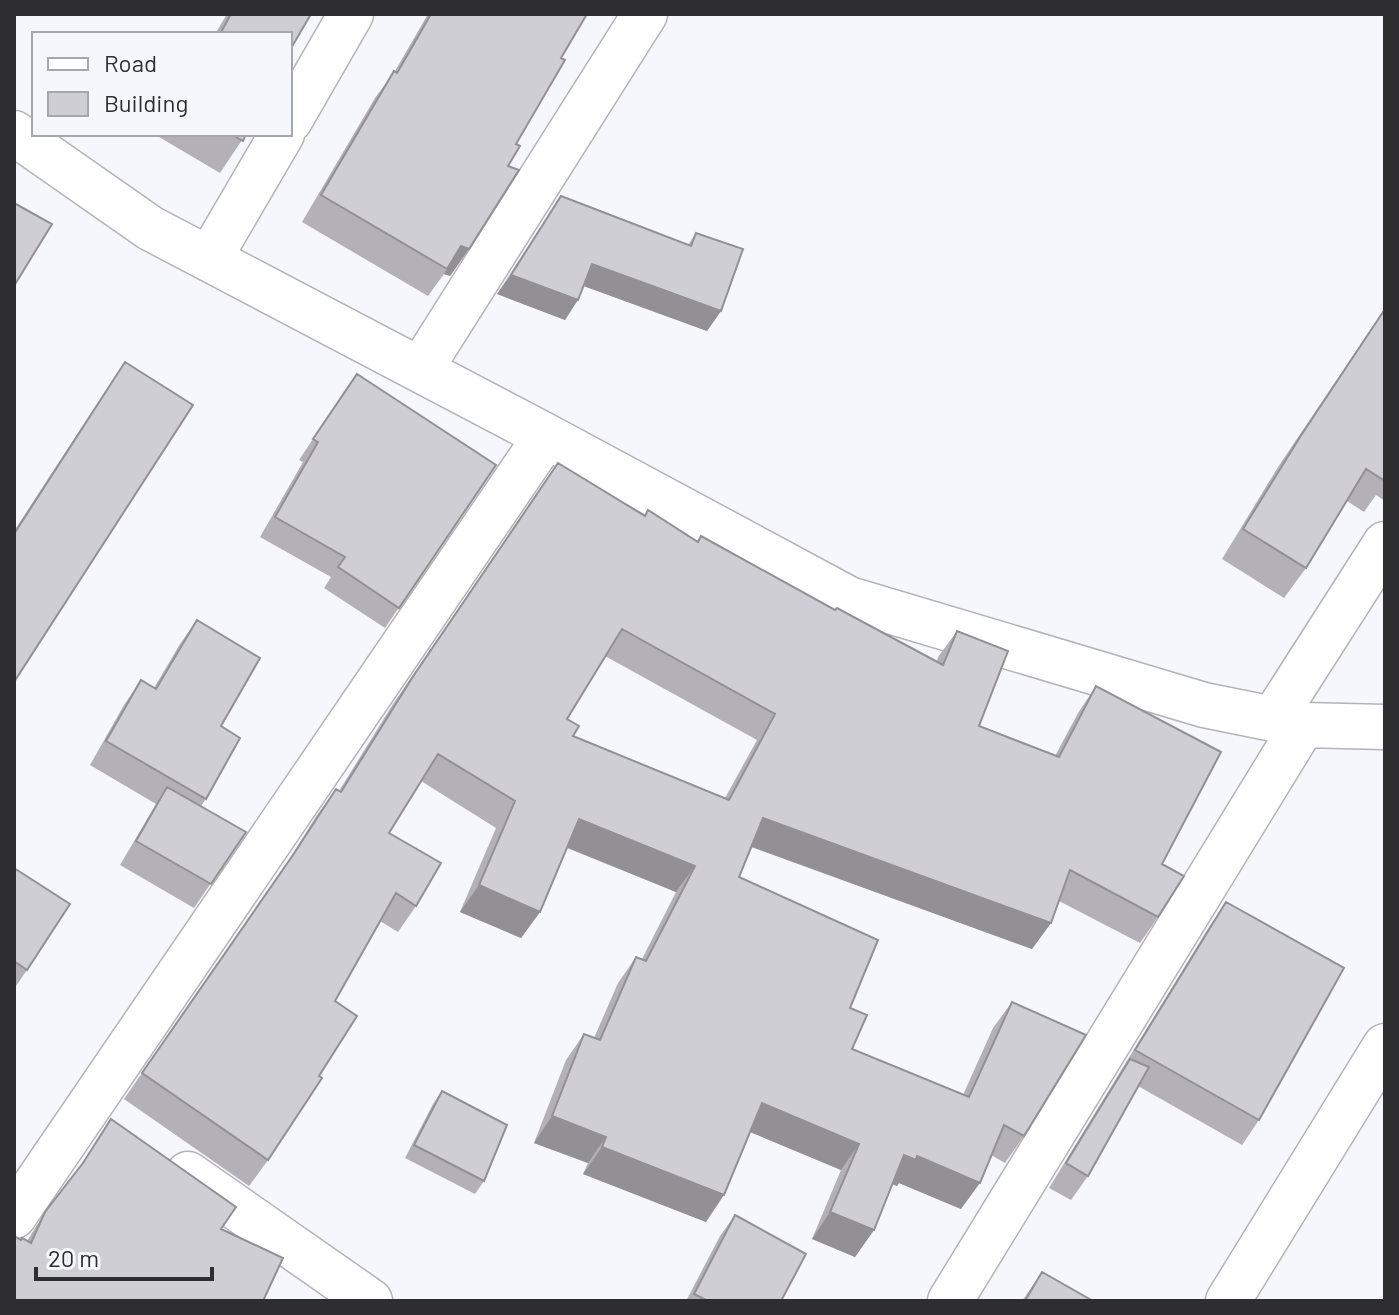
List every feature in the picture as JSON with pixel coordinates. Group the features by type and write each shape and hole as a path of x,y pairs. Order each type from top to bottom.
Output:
{"street":[{"path":"292,117 351,14"},
{"path":"420,370 645,14"},
{"path":"14,133 150,228 849,599 1204,705 1288,722 1385,727"},
{"path":"209,259 281,136"},
{"path":"14,1216 102,1115 546,436"},
{"path":"950,1301 1288,722 1385,544"},
{"path":"1228,1301 1385,1046"},
{"path":"153,1150 370,1301"}],"building":[{"path":"231,14 311,14 292,47 292,32 221,32"},
{"path":"431,14 587,14 561,58 565,60 516,144 520,146 508,166 519,170 469,249 461,246 447,269 321,195"},
{"path":"561,196 691,246 696,233 743,249 721,311 592,264 578,300 511,275"},
{"path":"14,203 52,224 14,286"},
{"path":"1385,309 1385,481 1366,469 1306,568 1243,529"},
{"path":"125,362 193,405 14,682 14,534"},
{"path":"357,374 496,465 399,608 338,567 345,557 275,517 318,442 313,439"},
{"path":"558,463 645,516 648,510 698,542 701,536 943,665 957,631 1008,651 979,726 1059,757 1096,686 1221,752 1162,864 1184,876 1158,917 1070,870 1051,923 763,818 739,877 878,940 850,1008 867,1015 852,1049 969,1097 1012,1002 1086,1035 1024,1136 1004,1125 980,1183 917,1156 916,1160 904,1155 874,1230 830,1212 859,1144 762,1103 724,1195 602,1147 606,1137 552,1116 584,1034 600,1040 636,957 646,961 695,866 579,819 540,912 479,885 515,801 438,754 389,833 441,863 416,906 396,893 335,1001 357,1016 319,1076 322,1078 268,1160 142,1073 336,789 341,792 412,678","holes":["622,629 775,714 729,800 573,736 579,726 567,719"]},
{"path":"197,620 260,658 221,726 240,738 206,799 106,741 141,680 156,689"},
{"path":"167,787 246,832 211,884 136,841"},
{"path":"14,868 70,904 27,970 14,961"},
{"path":"1226,902 1344,968 1259,1120 1135,1050"},
{"path":"1130,1059 1149,1067 1088,1176 1066,1163"},
{"path":"442,1091 507,1125 484,1181 414,1145"},
{"path":"111,1119 236,1207 221,1229 283,1258 263,1301 14,1301 14,1236 31,1243 45,1212 83,1163"},
{"path":"735,1215 806,1254 781,1301 708,1301 694,1294"},
{"path":"1042,1272 1093,1301 1025,1301"}]}
